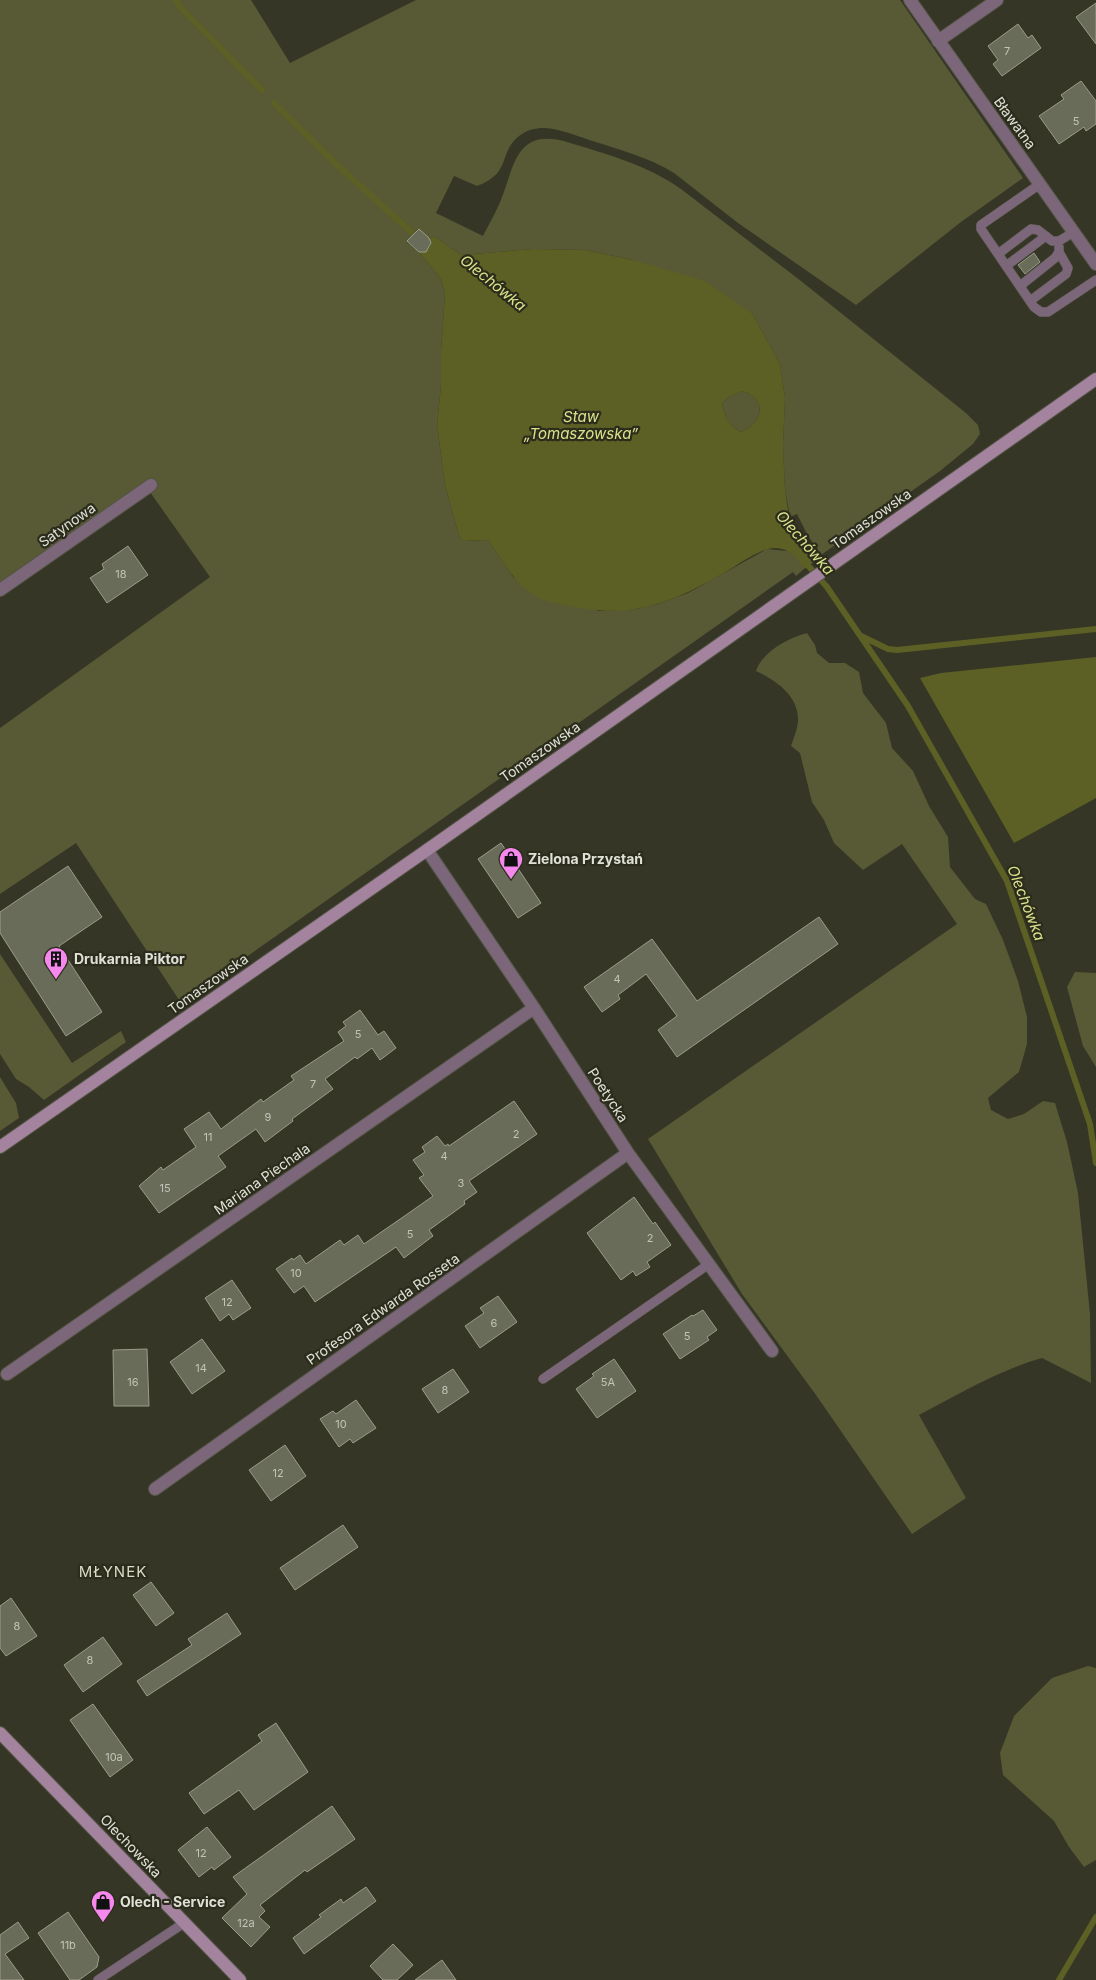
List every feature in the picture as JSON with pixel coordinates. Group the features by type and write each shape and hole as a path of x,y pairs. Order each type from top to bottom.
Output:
{"street":[{"name":"Bławatna","path":"910,0 1096,264"},
{"path":"938,41 996,0"},
{"name":"Tomaszowska","path":"0,1147 427,850 1096,379"},
{"name":"Satynowa","path":"0,590 151,484"},
{"name":"Poetycka","path":"427,850 534,1008 628,1154 772,1351"},
{"name":"Mariana Piechala","path":"7,1374 534,1008"},
{"name":"Profesora Edwarda Rosseta","path":"155,1489 628,1154"},
{"name":"Olechowska","path":"1,1734 240,1980"}],"lane":[{"path":"1040,184 981,225 981,230 1030,301 1041,312 1048,312 1096,280"},
{"path":"998,254 1031,229 1038,230 1052,241 1058,241 1074,232"},
{"path":"1006,266 1046,236"},
{"path":"1030,301 1066,274 1068,268 1059,252 1058,241"},
{"path":"1020,286 1055,258 1059,252"},
{"path":"544,1379 709,1264"},
{"path":"98,1980 184,1923"}],"shaded area":[{"path":"0,0 251,0 290,63 416,0 900,0 1023,178 961,222 856,305 738,223 674,173 654,162 567,132 544,128 525,132 512,143 500,169 488,181 477,186 454,176 436,213 483,236 500,202 515,161 527,145 536,140 564,141 639,166 668,180 681,189 801,281 966,413 978,425 980,434 973,444 940,471 821,555 797,514 790,517 785,490 783,446 785,398 780,364 752,313 633,260 585,250 533,249 461,255 434,236 429,238 418,229 407,242 419,252 441,279 445,294 441,385 437,425 445,485 459,536 463,541 488,540 514,578 599,611 636,609 658,604 688,593 767,549 788,551 799,558 804,569 796,576 793,572 181,1003 76,843 0,894 0,728 210,577 145,485 0,586"},
{"path":"743,391 756,400 760,412 754,423 741,432 733,427 728,420 722,403 729,397"},
{"path":"807,633 815,645 817,653 829,663 845,663 859,672 863,693 886,723 892,748 913,771 929,806 948,837 950,867 975,899 986,904 1003,940 1018,981 1027,1017 1027,1044 1019,1072 988,1098 991,1110 1008,1119 1024,1114 1043,1101 1055,1103 1067,1142 1078,1193 1090,1314 1091,1383 1042,1358 1010,1369 919,1415 966,1498 912,1534 816,1395 742,1294 648,1139 957,924 902,844 863,870 834,843 824,820 812,802 800,753 791,746 798,722 797,710 784,689 756,671 759,664 770,652 784,642"},
{"path":"0,954 72,1063 121,1031 126,1042 44,1100 16,1079 0,1054"},
{"path":"1075,972 1096,973 1096,1067 1083,1046 1067,987"},
{"path":"0,1077 16,1103 19,1118 0,1131"},
{"path":"1088,1666 1096,1668 1096,1860 1084,1867 1069,1847 1054,1821 1003,1775 1000,1753 1014,1716 1052,1678"}],"water":[{"name":"Staw „Tomaszowska”","path":"434,236 461,255 533,249 585,250 633,260 703,280 752,313 780,364 785,398 783,446 785,490 789,517 814,562 804,569 798,559 789,552 779,548 768,549 707,583 673,599 620,611 601,610 563,605 533,595 514,577 488,540 463,541 459,536 445,485 437,425 441,385 445,294 441,279 419,252 428,249 431,243 429,238","holes":["743,391 756,400 760,412 754,423 741,432 733,427 728,420 722,403 729,397"]},
{"path":"1096,657 1096,798 1014,843 920,678 941,673"}],"building":[{"path":"1096,3 1096,44 1076,17"},
{"path":"1018,24 1028,38 1032,35 1041,48 1002,76 993,64 998,60 988,46"},
{"path":"1081,81 1096,101 1096,124 1086,131 1084,127 1059,144 1039,116 1064,99 1061,95"},
{"path":"419,229 429,238 431,243 426,252 419,252 407,241"},
{"path":"1034,253 1040,262 1025,274 1018,265"},
{"path":"128,546 148,575 107,603 90,578 104,569 102,564"},
{"path":"501,843 541,903 518,918 478,859"},
{"path":"68,866 102,917 59,946 102,1012 66,1036 0,933 0,912"},
{"path":"819,917 838,944 677,1057 658,1030 677,1016 646,974 618,995 620,999 602,1012 584,987 652,939 697,1001"},
{"path":"360,1010 378,1035 384,1031 396,1048 380,1060 372,1048 357,1059 355,1057 325,1079 333,1089 292,1119 293,1121 265,1142 256,1129 218,1156 226,1167 159,1213 139,1186 161,1167 163,1170 196,1147 184,1129 209,1112 221,1129 261,1099 263,1102 294,1080 291,1076 344,1041 338,1032 346,1026 343,1022"},
{"path":"514,1101 537,1134 469,1181 477,1192 464,1201 465,1204 429,1230 433,1236 404,1258 396,1247 315,1302 304,1286 294,1293 276,1269 300,1255 306,1264 340,1240 344,1245 358,1235 364,1244 433,1196 419,1178 424,1175 413,1160 425,1152 422,1147 437,1136 445,1146 448,1144 449,1146"},
{"path":"634,1197 671,1245 647,1262 650,1267 636,1276 633,1271 621,1280 587,1233"},
{"path":"232,1280 251,1308 233,1320 229,1314 220,1321 205,1298"},
{"path":"498,1296 517,1322 480,1348 465,1326 484,1313 480,1308"},
{"path":"703,1310 717,1330 707,1337 709,1340 680,1359 663,1334"},
{"path":"202,1339 225,1371 192,1394 170,1362"},
{"path":"147,1349 149,1406 114,1406 113,1350"},
{"path":"614,1359 636,1391 597,1418 576,1389 594,1376 592,1374"},
{"path":"453,1369 469,1392 438,1413 422,1389"},
{"path":"356,1400 376,1428 353,1443 350,1439 339,1447 320,1419 333,1411 336,1414"},
{"path":"285,1445 306,1476 271,1501 249,1470"},
{"path":"343,1525 358,1547 295,1590 280,1568"},
{"path":"151,1582 174,1613 156,1626 133,1595"},
{"path":"11,1598 37,1636 6,1656 0,1648 0,1606"},
{"path":"227,1613 241,1634 147,1696 137,1681 192,1645 188,1639"},
{"path":"103,1637 122,1664 83,1692 64,1665"},
{"path":"93,1704 133,1760 110,1777 70,1720"},
{"path":"276,1723 308,1772 254,1810 239,1790 204,1814 189,1793 262,1741 258,1735"},
{"path":"332,1806 355,1839 307,1872 305,1870 260,1905 265,1911 259,1917 270,1927 251,1947 222,1918 247,1894 233,1877"},
{"path":"207,1827 231,1857 214,1870 212,1867 199,1877 178,1850"},
{"path":"366,1887 376,1901 304,1954 293,1938 341,1899 343,1903"},
{"path":"68,1912 99,1957 97,1967 79,1980 70,1980 38,1933"},
{"path":"18,1922 29,1938 5,1954 24,1980 0,1980 0,1935"},
{"path":"393,1944 413,1965 397,1980 383,1980 370,1966"},
{"path":"442,1960 456,1980 415,1980"}],"waterway":[{"name":"Olechówka","path":"176,0 180,7 262,90"},
{"name":"Olechówka","path":"274,103 335,163 419,239"},
{"name":"Olechówka","path":"804,561 827,587 908,706 1007,881 1090,1124 1096,1163"},
{"path":"861,636 888,649 897,650 1096,629"},
{"name":"Olechówka","path":"1059,1980 1096,1917"}],"place":[{"name":"Zielona Przystań","path":"511,880"},
{"name":"Drukarnia Piktor","path":"56,980"},
{"name":"Olech - Service","path":"103,1923"}],"district":[{"name":"MŁYNEK","path":"113,1572"}]}
